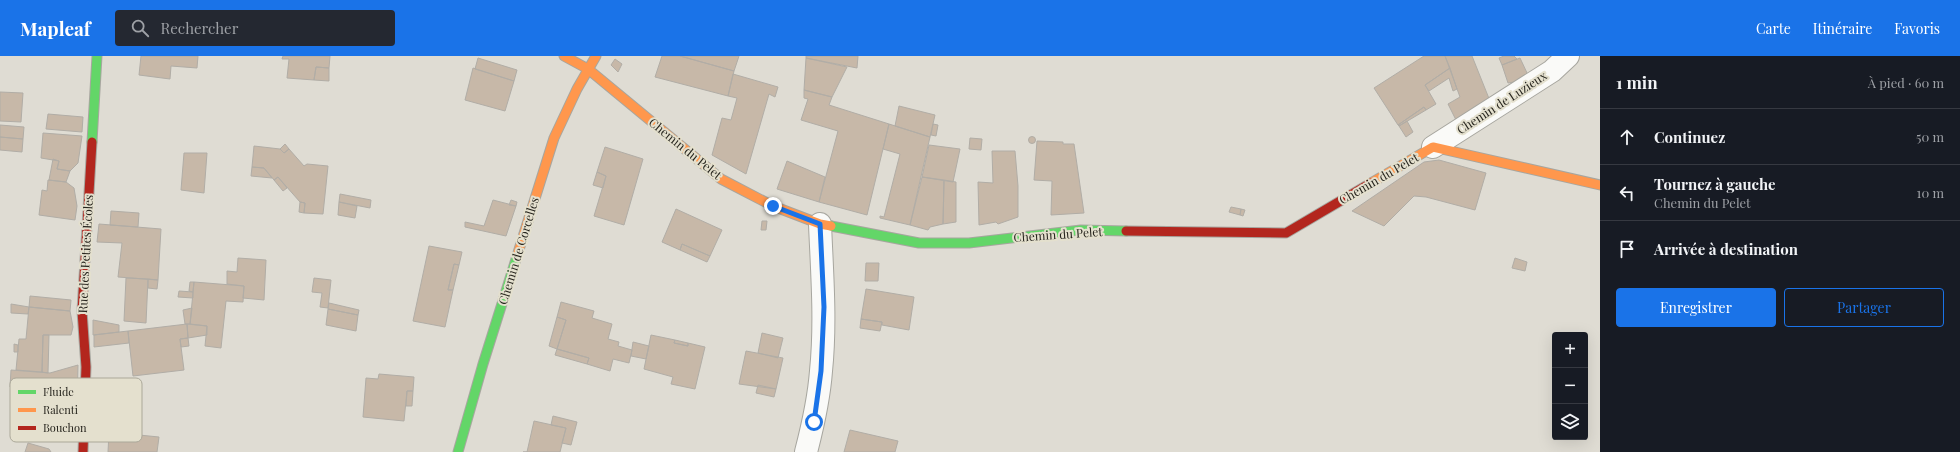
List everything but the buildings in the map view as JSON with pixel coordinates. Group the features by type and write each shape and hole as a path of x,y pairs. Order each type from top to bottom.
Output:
{"street":[{"name":"Rue des Petites Écoles","path":"86,378 82,311 97,56"},
{"name":"Chemin du Pelet","path":"564,56 588,69 721,179 773,206 820,224 919,243 969,243 1081,230 1286,233 1433,147"},
{"name":"Chemin de Corcelles","path":"458,452 483,364 554,138 596,56"},
{"name":"Chemin de Luzieux","path":"1433,147 1552,71 1568,56"},
{"path":"1433,147 1600,185"},
{"path":"806,452 814,422 821,371 824,307 820,224"},
{"name":"Rue des Petites Écoles","path":"83,442 83,452"}],"traffic: fast":[{"path":"92,142 97,56"},
{"path":"831,226 919,243 969,243 1081,230 1126,231"},
{"path":"458,452 483,364 517,256"}],"traffic: slow":[{"path":"564,56 588,69 721,179 773,206 820,224 831,226"},
{"path":"517,256 554,138 577,89 596,56"},
{"path":"1371,183 1433,147 1600,185"}],"traffic: jam":[{"path":"86,378 82,311 92,142"},
{"path":"1126,231 1286,233 1371,183"},
{"path":"83,442 83,452"}],"route":[{"path":"773,206 820,224 824,307 821,371 814,422"}]}
